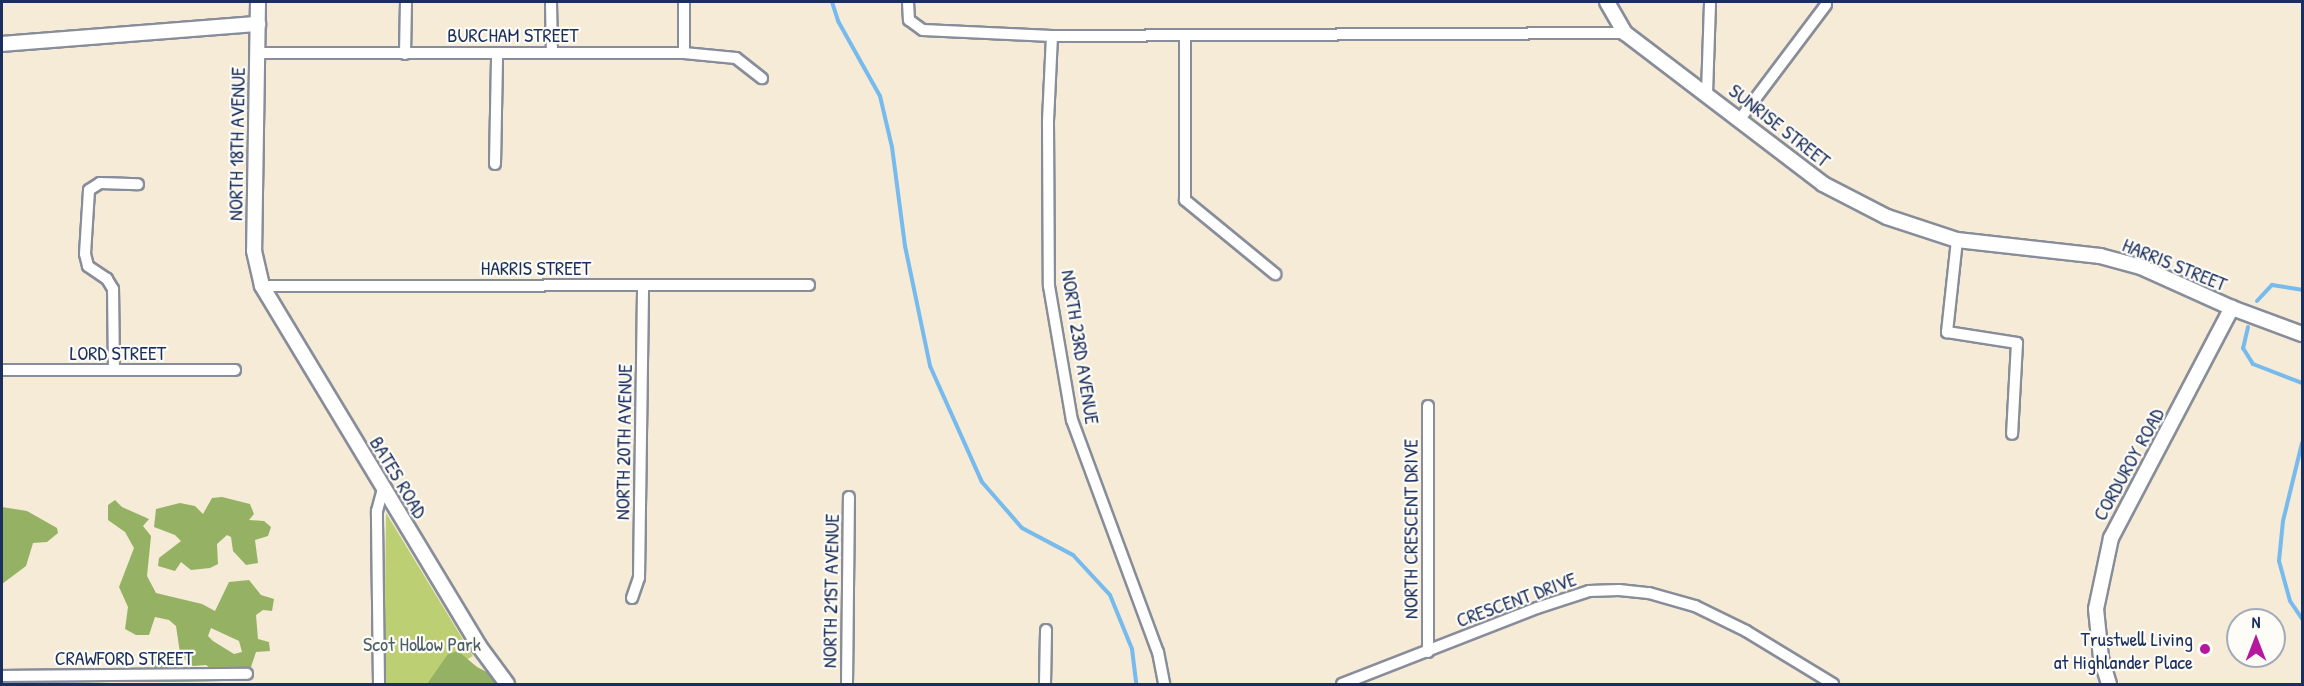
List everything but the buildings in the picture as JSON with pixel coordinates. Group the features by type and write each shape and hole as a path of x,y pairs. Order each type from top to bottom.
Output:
{"street":[{"name":"NORTH 18TH AVENUE","path":"258,2 254,251 262,286"},
{"path":"405,54 406,2"},
{"path":"551,2 552,53"},
{"path":"684,2 684,53"},
{"path":"908,2 911,24 923,30 1052,36 1624,33"},
{"name":"SUNRISE STREET","path":"1606,2 1624,33 1823,184 1887,217 1957,240"},
{"path":"1707,94 1710,2"},
{"path":"1740,119 1826,5"},
{"path":"2,44 258,24"},
{"name":"NORTH 23RD AVENUE","path":"1052,36 1048,122 1049,286 1070,409 1158,652 1164,684"},
{"path":"1185,37 1185,200 1275,274"},
{"name":"BURCHAM STREET","path":"257,52 497,55 684,53 736,58 762,78"},
{"path":"495,164 497,55"},
{"path":"114,369 113,289 107,279 88,266 85,254 89,190 100,183 138,184"},
{"path":"1957,240 1947,332 2017,343 2012,434"},
{"name":"HARRIS STREET","path":"1957,240 2100,256 2141,267 2232,308 2302,334"},
{"name":"HARRIS STREET","path":"262,286 809,285"},
{"name":"BATES ROAD","path":"262,286 479,646 507,684"},
{"name":"NORTH 20TH AVENUE","path":"632,598 639,578 643,286"},
{"name":"CORDUROY ROAD","path":"2109,684 2101,658 2096,609 2110,538 2232,308"},
{"name":"LORD STREET","path":"2,370 235,370"},
{"name":"NORTH CRESCENT DRIVE","path":"1428,406 1428,652"},
{"path":"379,684 377,511 383,489"},
{"name":"NORTH 21ST AVENUE","path":"847,684 849,497"},
{"name":"CRESCENT DRIVE","path":"1342,684 1537,608 1588,591 1619,590 1649,593 1695,606 1746,631 1833,684"},
{"path":"1045,684 1046,630"},
{"name":"CRAWFORD STREET","path":"2,676 122,680 247,674"}],"green space":[{"path":"222,497 250,504 254,514 249,520 264,521 271,527 268,536 255,540 258,563 246,565 233,551 231,537 227,535 217,544 218,564 210,568 191,570 181,562 175,571 158,566 159,558 181,541 175,535 154,527 156,509 180,503 195,506 203,514 212,498"},
{"path":"115,500 122,507 149,519 143,526 151,536 147,576 156,593 202,604 215,611 229,582 249,580 261,595 274,599 272,611 263,610 256,615 258,639 269,642 270,651 256,652 250,670 213,670 206,665 193,666 182,657 155,670 151,661 156,653 180,653 176,626 169,620 155,617 149,635 136,635 125,629 128,607 119,587 134,548 125,532 108,520 108,505","holes":["211,628 239,641 242,652 234,654 208,636"]},
{"path":"2,507 27,511 57,528 58,533 47,542 33,543 26,566 2,584"},
{"name":"Scot Hollow Park","path":"386,513 473,656 426,684 384,684"},
{"path":"458,651 477,667 510,684 427,684 448,654"}],"waterway":[{"path":"832,2 838,21 880,96 892,147 905,246 930,366 982,482 1022,528 1073,555 1110,595 1132,649 1136,684"},
{"path":"2257,301 2272,285 2302,290"},
{"path":"2248,327 2243,348 2253,364 2302,383"},
{"path":"2302,443 2283,521 2279,561 2290,601 2302,619"}],"place":[{"name":"Trustwell Living at Highlander Place","path":"2205,649"}]}
